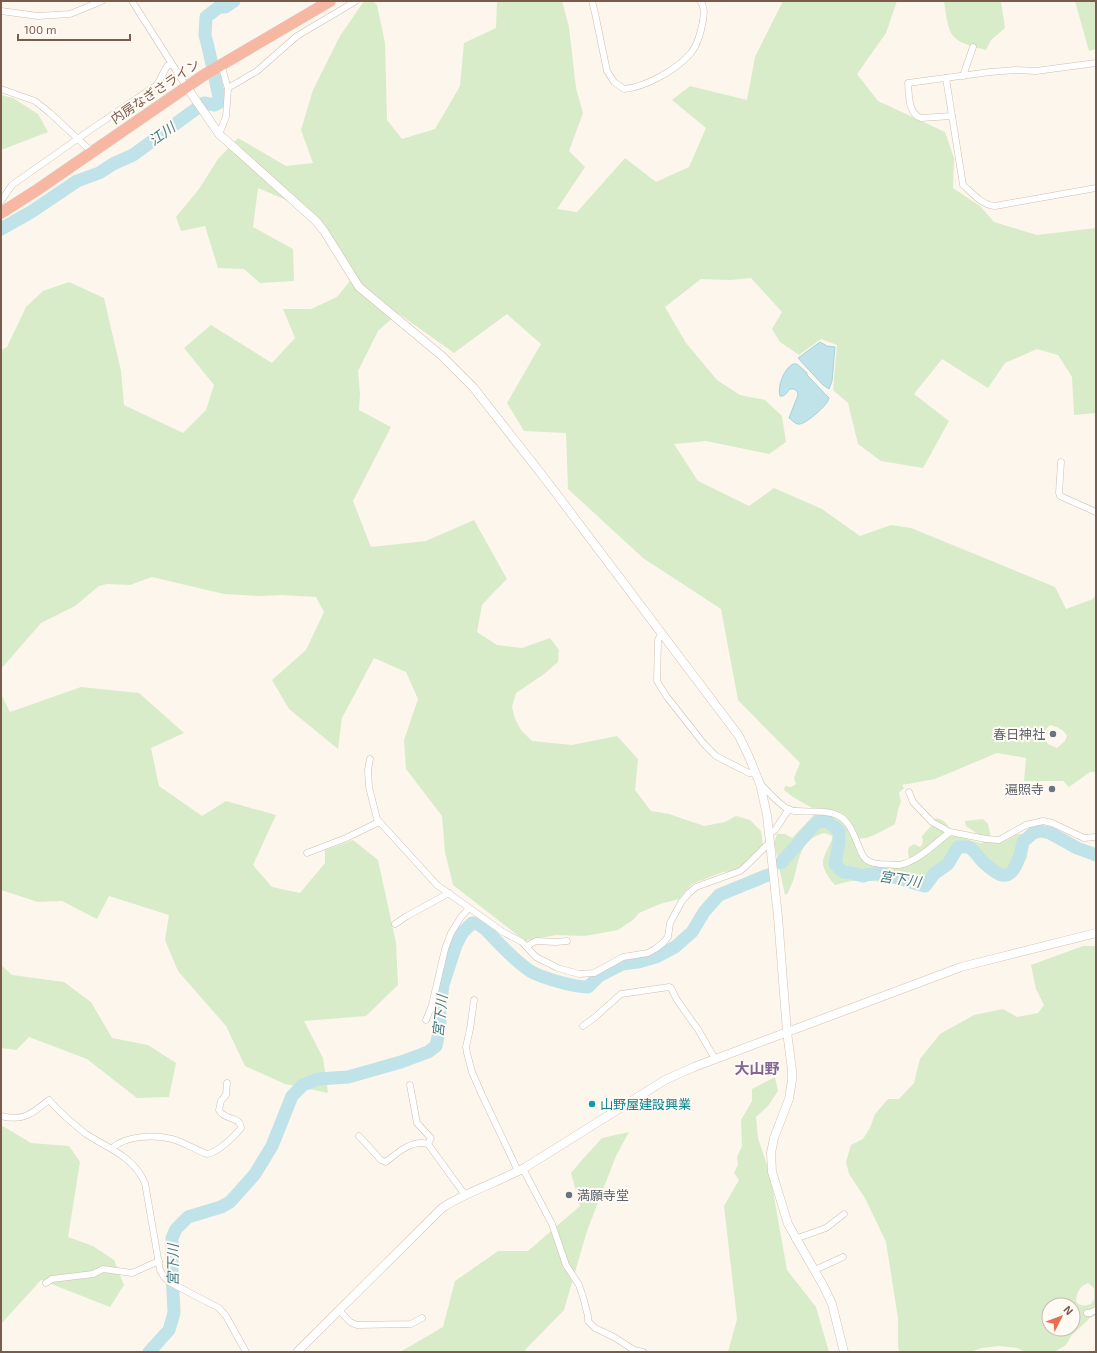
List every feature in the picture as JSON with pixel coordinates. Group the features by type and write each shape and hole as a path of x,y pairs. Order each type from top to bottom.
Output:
{"highway":[{"name":"内房なぎさライン","path":"1,213 37,190 186,86 330,1"}],"street":[{"path":"1,11 38,16 70,14 102,1"},
{"path":"132,1 186,86 219,134 316,221 359,286 442,356 473,388 546,480 739,736 760,784 767,814 778,917 787,1032 792,1070 792,1080 787,1105 774,1138 771,1153 772,1172 788,1224 795,1239 815,1270 832,1304 844,1352"},
{"path":"228,88 257,71 297,36 356,1"},
{"path":"592,1 596,13 607,71 614,82 624,88 633,88 673,69 691,52 697,42 704,14 703,4 700,1"},
{"path":"962,76 973,47"},
{"path":"952,116 917,117 912,111 908,83 1016,70 1036,71 1096,63"},
{"path":"1,201 12,185 77,139 157,86 168,66 172,64"},
{"path":"219,134 226,118 228,88 221,64"},
{"path":"946,78 963,185 975,196 989,205 995,206 1096,188"},
{"path":"1,89 34,101 50,113 92,152"},
{"path":"1061,462 1060,496 1096,512"},
{"path":"662,633 658,640 657,681 667,697 704,744 716,756 749,773 756,774"},
{"path":"370,759 368,770 369,787 379,822 436,885 503,932 528,946 536,957 579,974 594,973 627,955 648,953 663,943 668,938 670,923 682,901 689,893 696,887 740,870 746,866 770,838 789,809"},
{"path":"760,784 789,809 799,812 816,812 839,816 845,821 852,832 867,861 872,863 894,865 909,862 921,855 950,832"},
{"path":"909,792 913,802 932,822 950,832 999,840 1026,825 1044,822 1052,823 1084,838 1096,837"},
{"path":"307,853 346,838 379,822"},
{"path":"396,924 407,916 449,893"},
{"path":"426,1020 432,1005 445,948 451,933 461,917 469,908"},
{"path":"297,1352 442,1208 465,1195 521,1170 665,1080 715,1059 961,967 1096,933"},
{"path":"528,946 536,941 567,942"},
{"path":"583,1026 621,994 669,987 696,1026 715,1059"},
{"path":"474,1000 466,1047 472,1072 482,1095 521,1170 552,1224 566,1265 579,1285 585,1303 588,1321 595,1328 614,1337 634,1350 643,1352"},
{"path":"112,1148 120,1142 144,1137 152,1137 173,1139 207,1154 213,1153 241,1128 240,1122 223,1115 219,1110 221,1101 226,1095 227,1083"},
{"path":"410,1085 417,1123 430,1138 428,1144"},
{"path":"1,1116 17,1118 29,1115 49,1100 78,1128 112,1148 134,1165 141,1174 145,1183 160,1270 169,1282 219,1308 226,1316 246,1352"},
{"path":"359,1136 384,1162 404,1148 419,1143 428,1144 465,1195"},
{"path":"795,1239 826,1228 844,1214"},
{"path":"815,1270 843,1257"},
{"path":"46,1283 52,1279 93,1274 103,1269 132,1273 158,1260"},
{"path":"339,1310 350,1322 357,1325 411,1324 422,1318"},
{"path":"1087,1312 1090,1313 1096,1310"}],"green space":[{"path":"364,1 373,1 377,5 385,43 387,120 402,139 435,129 460,86 464,43 496,28 497,1 562,1 569,27 576,88 583,113 569,151 585,167 557,209 577,212 625,158 656,182 689,167 706,128 672,100 690,86 747,100 755,57 783,1 897,1 886,33 857,74 878,101 945,132 954,158 953,188 980,206 994,222 1037,235 1096,228 1096,413 1074,415 1072,377 1058,355 1037,349 1005,363 988,388 942,359 914,394 949,421 923,468 881,461 858,444 848,403 833,390 837,345 821,339 799,355 780,342 772,329 782,312 751,278 730,280 701,279 665,307 686,343 717,380 740,395 765,400 782,416 786,442 769,454 706,441 674,444 698,481 749,506 774,488 822,509 860,536 891,525 911,528 1055,587 1066,609 1093,599 1096,594 1096,772 1090,772 1069,787 1063,781 1024,781 1026,758 997,753 935,779 902,785 904,788 899,793 901,802 895,824 881,832 854,841 858,854 866,862 878,865 891,864 909,859 909,847 914,844 920,847 923,843 922,836 936,818 943,821 954,832 962,837 975,842 983,843 982,837 966,826 965,821 983,819 988,824 991,837 997,842 1007,840 1017,834 1022,834 1028,839 1027,858 1016,873 1007,876 991,872 971,854 965,852 960,854 935,881 928,884 918,886 873,881 851,881 835,885 830,879 823,865 825,854 833,836 824,833 810,840 802,850 794,878 788,893 785,895 774,843 777,834 785,834 792,838 813,816 812,808 784,790 785,786 791,787 796,784 794,778 800,763 738,700 721,609 643,558 568,489 566,433 524,431 507,403 541,344 507,314 454,353 398,313 378,331 358,371 360,394 359,410 391,427 353,501 371,547 426,541 474,520 507,579 482,605 477,632 497,645 522,648 550,638 559,650 558,662 544,674 516,693 512,707 515,719 521,730 532,741 572,745 617,736 638,759 635,790 651,811 669,814 704,826 725,822 736,816 750,820 761,831 763,845 746,863 735,871 723,872 692,884 679,899 660,904 639,913 633,920 618,930 585,936 556,935 525,941 453,885 445,852 442,816 406,769 404,740 418,699 406,672 374,658 342,718 338,749 289,709 272,680 306,650 324,612 316,597 224,594 152,577 130,585 107,584 99,586 75,606 41,623 1,669 1,350 7,347 26,307 43,291 69,282 104,298 121,371 124,405 183,433 206,410 214,385 184,348 211,325 272,363 295,338 283,309 311,309 337,297 353,277 324,231 298,205 258,188 253,227 293,249 294,281 260,283 244,269 218,268 205,226 181,231 176,217 199,189 218,159 238,138 286,166 313,163 301,130 313,90 340,36","holes":["1050,725 1062,730 1067,736 1065,741 1057,748 1048,744 1043,736 1046,729"]},
{"path":"944,1 1001,1 1005,28 991,40 986,50 965,44 953,36 950,30 947,23"},
{"path":"1075,1 1096,1 1096,49 1089,51"},
{"path":"1,95 13,98 38,114 48,132 1,150"},
{"path":"81,687 139,693 184,733 151,748 159,786 202,816 226,801 276,815 253,865 272,887 300,893 325,863 325,850 353,840 378,860 396,943 398,985 366,1016 304,1021 323,1058 328,1093 285,1084 245,1066 226,1026 178,971 165,940 169,915 109,896 97,919 62,901 38,902 1,890 1,694 10,712"},
{"path":"1083,946 1096,946 1096,1315 1090,1318 1081,1327 1081,1305 1085,1306 1091,1304 1094,1299 1094,1288 1088,1283 1082,1286 1077,1297 1041,1297 1041,1337 1070,1337 1066,1345 1054,1352 1026,1352 1017,1348 999,1346 982,1348 970,1352 899,1352 898,1318 886,1242 865,1198 849,1174 846,1162 851,1145 863,1139 870,1128 875,1114 888,1099 899,1099 914,1083 920,1059 940,1034 974,1015 1003,1009 1017,1017 1038,1013 1044,1005 1036,989 1031,965"},
{"path":"1,965 12,975 64,982 91,1002 112,1038 148,1045 176,1063 169,1097 137,1098 87,1059 29,1037 16,1050 1,1048"},
{"path":"775,1077 778,1091 768,1106 756,1117 758,1138 767,1165 773,1191 787,1270 816,1307 829,1352 728,1352 737,1319 724,1206 739,1180 734,1173 738,1165 737,1157 742,1146 741,1120 752,1101 752,1089"},
{"path":"1,1125 31,1143 69,1146 80,1162 68,1237 93,1246 114,1260 124,1285 110,1307 41,1280 1,1324"},
{"path":"629,1132 616,1156 587,1231 564,1310 525,1350 525,1352 400,1352 443,1327 455,1281 498,1251 528,1251 580,1206 571,1173 602,1138"}],"water":[{"path":"820,342 827,346 835,347 832,381 829,389 823,385 798,358"},
{"path":"793,364 797,364 807,373 807,375 829,398 825,405 817,413 800,424 789,418 798,395 797,391 790,389 785,395 782,396 780,396 779,392 780,383 784,374"}],"waterway":[{"name":"江川","path":"1,229 31,212 77,181 99,173 113,164 133,155 204,103 215,105 220,102 205,35 206,17 219,7 225,7 234,1"},
{"name":"宮下川","path":"781,863 819,821 828,822 839,831 839,842 835,864 843,872 863,876 870,874 886,875 925,886 934,874 948,864 958,847 970,848 993,870 1002,875 1006,875 1010,873 1017,863 1023,842 1033,833 1040,831 1050,833 1077,848 1096,855"},
{"name":"宮下川","path":"149,1352 169,1330 174,1313 172,1238 176,1229 188,1217 221,1207 230,1202 255,1174 272,1146 292,1096 303,1085 318,1079 348,1077 401,1062 428,1052 436,1046 440,1028 440,1008 443,985 456,945 463,932 472,923 478,924 485,929 515,959 538,975 556,981 588,987 599,976 622,964 638,962 656,957 675,947 692,932 704,912 719,895 768,875"}],"place":[{"name":"春日神社","path":"1053,734"},
{"name":"遍照寺","path":"1052,789"},
{"name":"山野屋建設興業","path":"592,1104"},
{"name":"満願寺堂","path":"569,1195"}],"district":[{"name":"大山野","path":"757,1069"}]}
